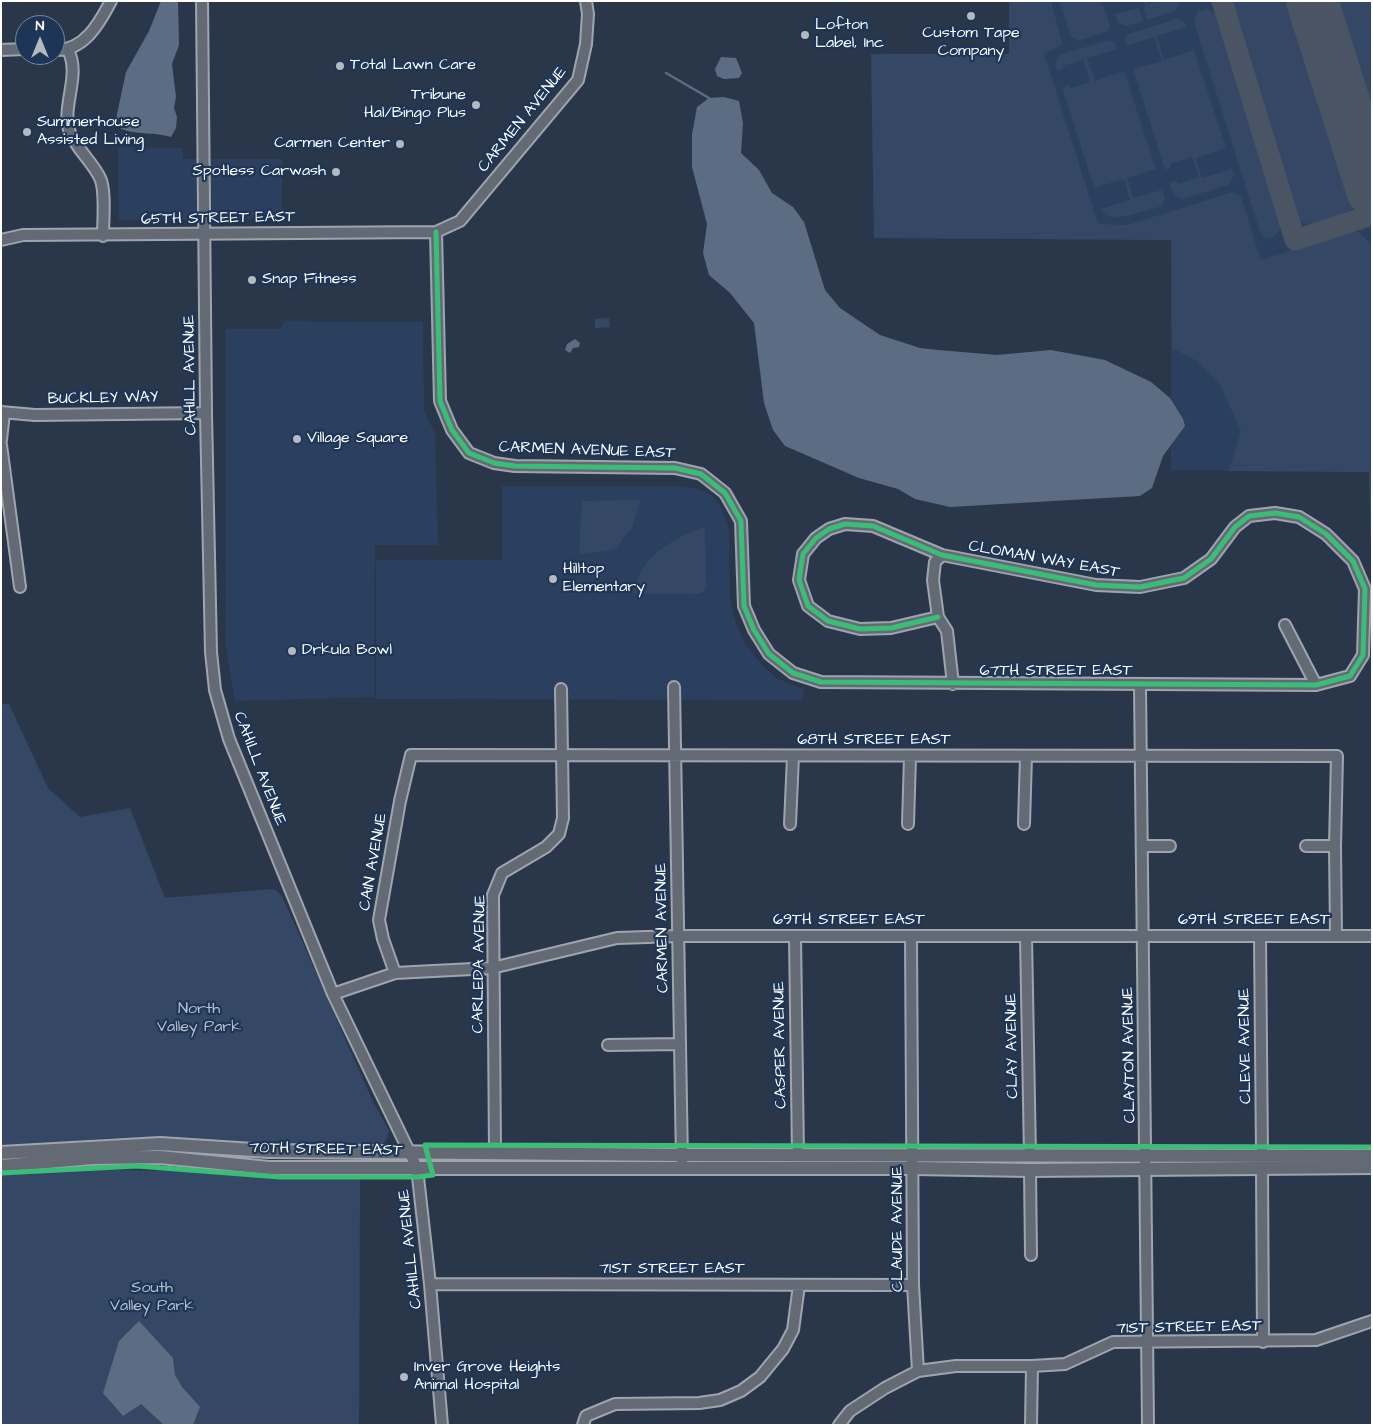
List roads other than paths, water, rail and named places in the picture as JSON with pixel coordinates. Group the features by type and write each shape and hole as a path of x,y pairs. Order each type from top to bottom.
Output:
{"main road":[{"name":"70TH STREET EAST","path":"1,1153 160,1144 269,1151 798,1155 1030,1170 1146,1169 1372,1156"},
{"name":"70TH STREET EAST","path":"1,1166 93,1158 160,1157 269,1168 682,1168 913,1162 1030,1156 1146,1155 1372,1168"}],"street":[{"path":"103,236 102,180 76,144 68,120 73,66 68,50 88,38 111,1"},
{"name":"CAHILL AVENUE","path":"202,1 206,413 211,652 215,690 229,739 333,994 417,1168 430,1284 442,1425"},
{"name":"CARMEN AVENUE","path":"436,232 460,221 578,80 586,44 588,14 586,1"},
{"path":"1,50 15,49"},
{"name":"65TH STREET EAST","path":"1,240 24,235 103,236 436,232"},
{"name":"CARMEN AVENUE EAST","path":"436,232 440,401 452,430 469,453 494,463 515,466 675,468 701,474 725,493 741,520 744,606 754,630 769,654"},
{"path":"1,440 3,412"},
{"name":"BUCKLEY WAY","path":"3,412 35,415 206,413"},
{"path":"1,445 20,587"},
{"name":"CLOMAN WAY EAST","path":"938,617 891,628 860,629 828,621 808,606 799,580 803,554 816,538 829,529 845,524 873,526 942,555 1096,585 1140,587 1184,578 1211,559 1235,527 1250,516 1275,513 1299,518 1326,534 1354,561 1365,589 1363,654 1350,676"},
{"path":"942,555 935,562 933,580 938,617 947,631 953,684"},
{"path":"1285,625 1316,685"},
{"name":"67TH STREET EAST","path":"769,654 793,673 821,682 1316,685 1350,676"},
{"name":"CLAYTON AVENUE","path":"1140,685 1144,846 1148,1425"},
{"name":"CARMEN AVENUE","path":"674,687 682,1168"},
{"name":"CARLEDA AVENUE","path":"494,1152 493,895 502,873 546,847 559,834 563,818 564,756 561,689"},
{"name":"68TH STREET EAST","path":"411,755 1337,756 1335,846"},
{"name":"CAIN AVENUE","path":"395,973 382,939 379,920 400,801 411,755"},
{"path":"790,824 794,756"},
{"path":"1024,824 1026,756"},
{"path":"908,824 910,757"},
{"path":"1144,846 1170,846"},
{"path":"1306,846 1335,846 1336,936"},
{"name":"69TH STREET EAST","path":"333,994 395,973 492,968 617,938 678,936 1372,936"},
{"name":"CASPER AVENUE","path":"795,936 798,1155"},
{"name":"CLAUDE AVENUE","path":"911,936 914,1284 918,1371"},
{"name":"CLAY AVENUE","path":"1026,936 1030,1156"},
{"name":"CLEVE AVENUE","path":"1260,937 1263,1342"},
{"path":"608,1044 680,1044"},
{"path":"1030,1170 1031,1255"},
{"name":"71ST STREET EAST","path":"430,1284 914,1284"},
{"path":"583,1425 586,1416 615,1404 699,1403 720,1400 741,1391 760,1377 783,1349 793,1330 798,1285"},
{"name":"71ST STREET EAST","path":"839,1425 850,1411 885,1388 918,1371 956,1366 1065,1364 1113,1342 1316,1340 1372,1322"},
{"path":"1031,1425 1032,1366"}],"waterway":[{"path":"666,73 709,98"}],"place":[{"name":"Custom Tape Company","path":"971,16"},
{"name":"Lofton Label, Inc","path":"805,35"},
{"name":"Total Lawn Care","path":"340,66"},
{"name":"Tribune Hal/Bingo Plus","path":"476,105"},
{"name":"Summerhouse Assisted Living","path":"27,132"},
{"name":"Carmen Center","path":"400,144"},
{"name":"Spotless Carwash","path":"336,172"},
{"name":"Snap Fitness","path":"252,280"},
{"name":"Village Square","path":"297,439"},
{"name":"Hilltop Elementary","path":"553,579"},
{"name":"Drkula Bowl","path":"292,651"},
{"name":"Inver Grove Heights Animal Hospital","path":"404,1377"}],"park label":[{"name":"North Valley Park","path":"199,1019"},
{"name":"South Valley Park","path":"152,1298"}]}
